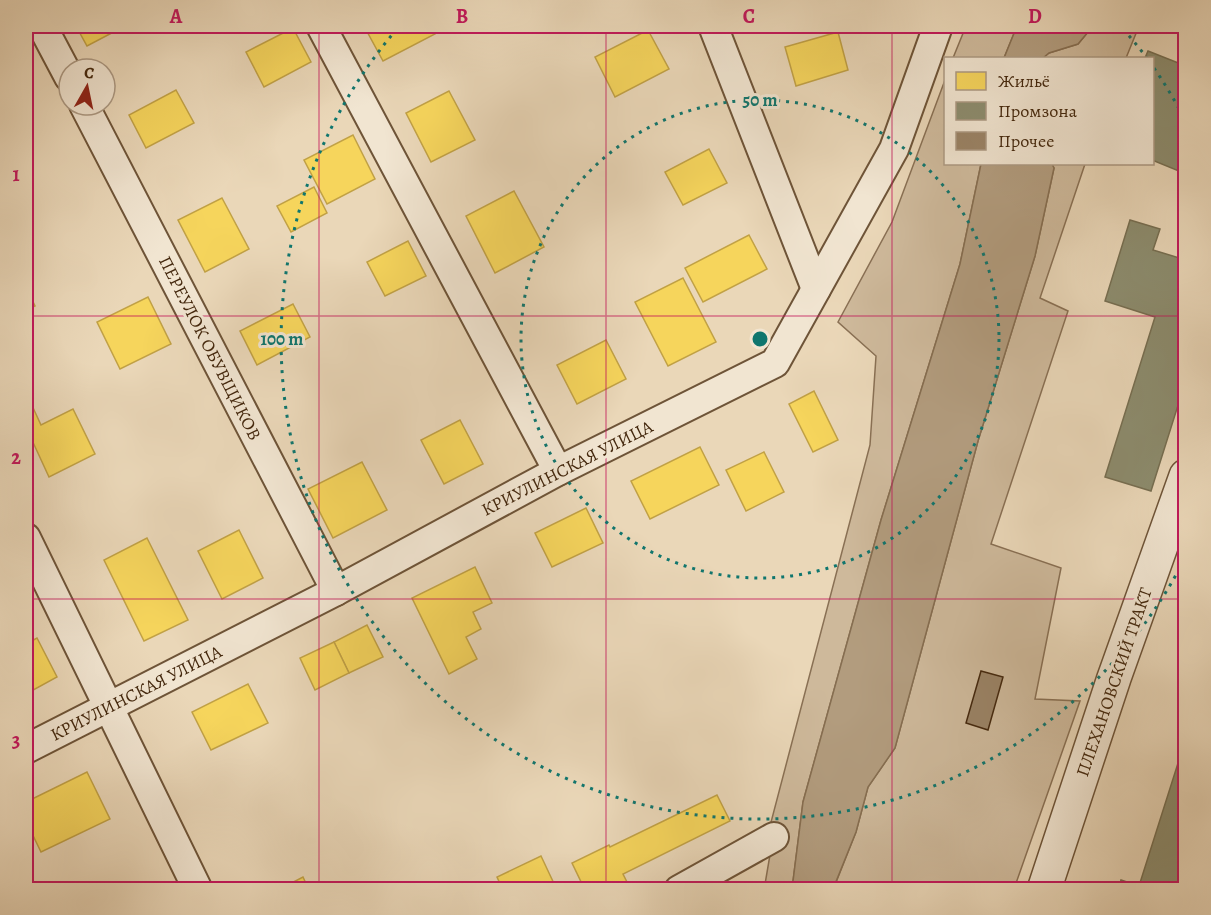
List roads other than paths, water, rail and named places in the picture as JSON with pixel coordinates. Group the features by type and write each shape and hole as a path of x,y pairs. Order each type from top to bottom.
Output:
{"street":[{"path":"42,26 58,57"},
{"path":"321,26 558,471"},
{"path":"713,26 816,289"},
{"name":"КРИУЛИНСКАЯ УЛИЦА","path":"26,748 336,591 558,471 775,363 894,149 938,26"},
{"name":"ПЕРЕУЛОК ОБУВЩИКОВ","path":"90,117 336,591"},
{"name":"ПЛЕХАНОВСКИЙ ТРАКТ","path":"1044,890 1114,678 1185,476"},
{"path":"26,538 198,890"},
{"path":"679,890 774,837"}]}
